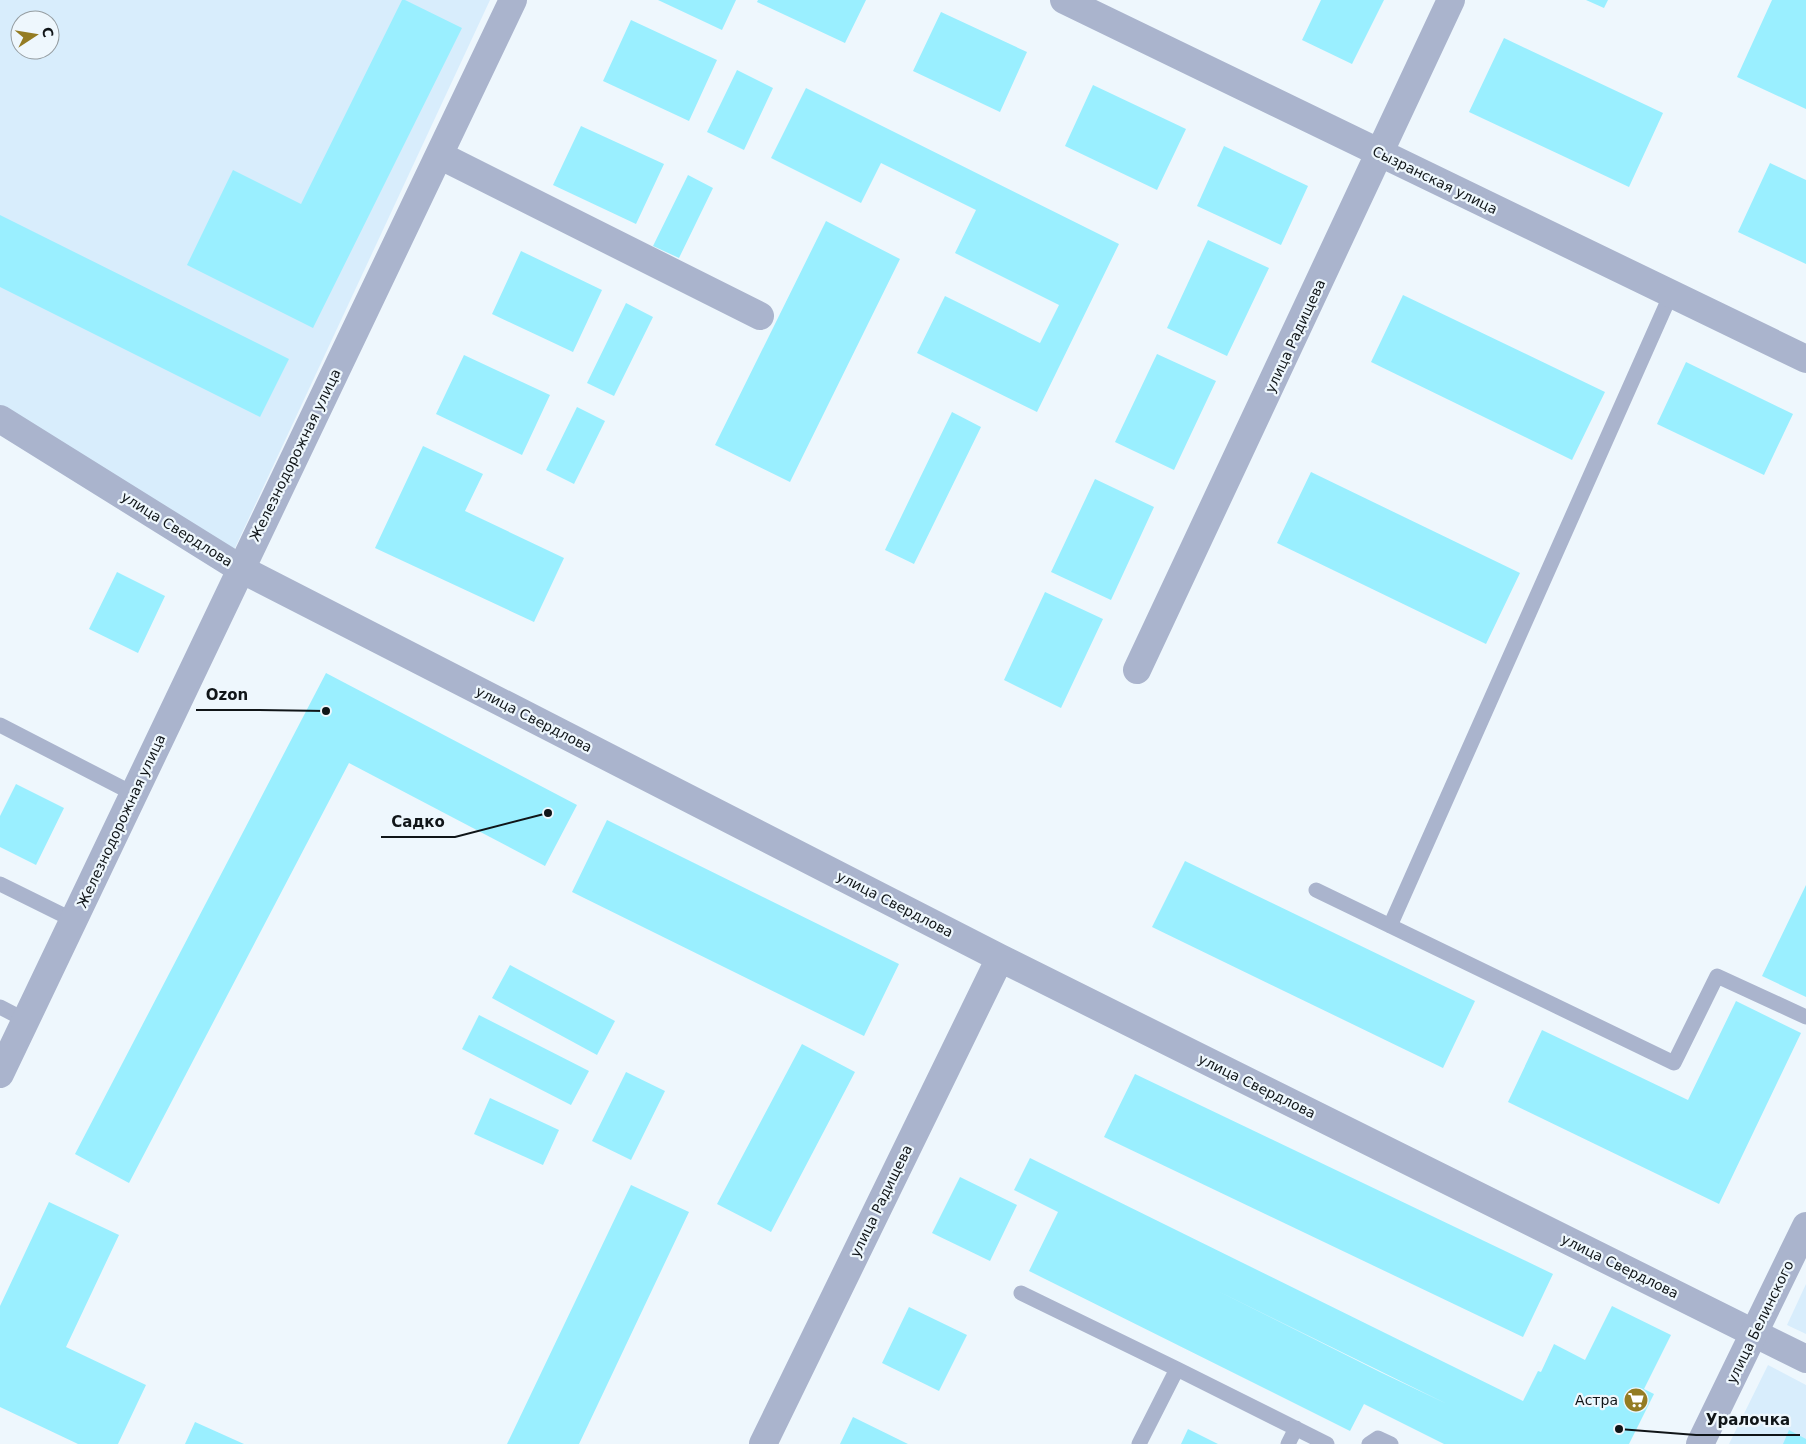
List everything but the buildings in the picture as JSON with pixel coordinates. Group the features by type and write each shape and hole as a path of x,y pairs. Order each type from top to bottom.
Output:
{"street":[{"name":"Железнодорожная улица","path":"0,1074 512,0"},
{"name":"Сызранская улица","path":"1064,0 1806,359"},
{"name":"улица Радищева","path":"1137,670 1451,0"},
{"path":"438,155 760,316"},
{"name":"улица Свердлова","path":"0,419 241,569 1000,958 1806,1359"},
{"name":"улица Радищева","path":"763,1444 1000,958"},
{"name":"улица Белинского","path":"1700,1444 1806,1226"}],"lane":[{"path":"1390,926 1671,294"},
{"path":"0,725 134,794"},
{"path":"0,884 73,920"},
{"path":"1316,890 1674,1063 1717,976 1806,1016"},
{"path":"0,1007 25,1020"},
{"path":"1021,1293 1327,1444"},
{"path":"1139,1444 1177,1369"},
{"path":"1288,1444 1296,1428"},
{"path":"1369,1444 1378,1438 1391,1444"}],"shaded area":[{"path":"0,0 490,0 234,550 0,430"},
{"path":"1806,1284 1806,1334 1787,1325"},
{"path":"1768,1365 1806,1385 1806,1444 1729,1444"}],"place":[{"name":"Ozon","path":"326,711"},
{"name":"Садко","path":"548,813"},
{"name":"Астра","path":"1636,1400"},
{"name":"Уралочка","path":"1619,1429"}]}
